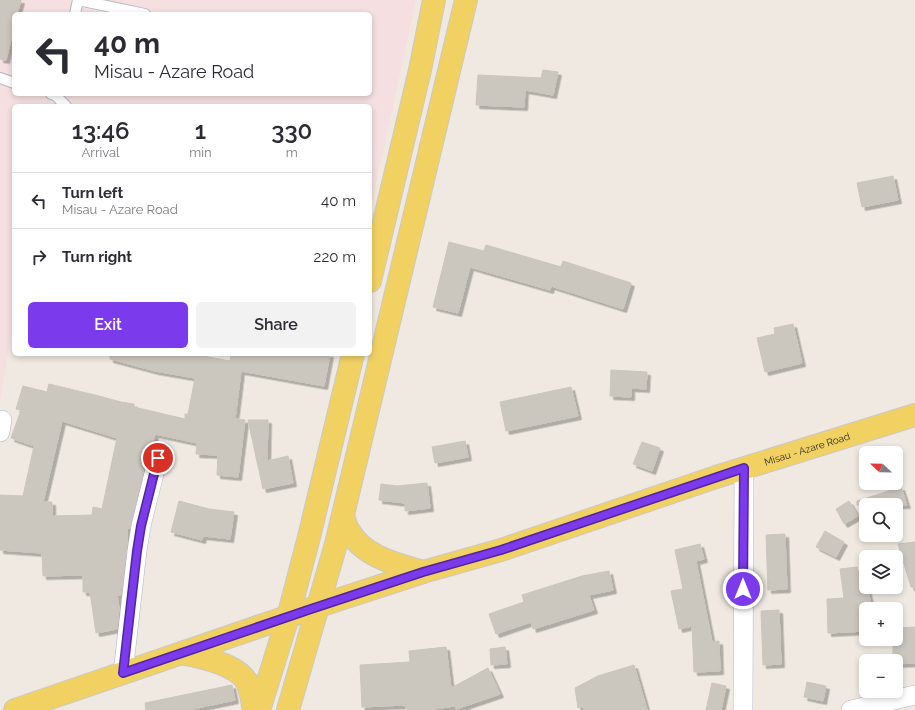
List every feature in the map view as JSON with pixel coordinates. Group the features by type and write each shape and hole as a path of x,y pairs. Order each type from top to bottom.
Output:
{"main road":[{"path":"372,273 420,70 434,0"},
{"path":"288,710 319,606 343,516 466,0"},
{"path":"259,710 288,617 353,356"},
{"name":"Misau - Azare Road","path":"15,710 52,704 123,673 319,606 423,572 501,550 744,468 915,415"},
{"path":"343,516 349,531 360,543 376,556 423,572"},
{"path":"182,653 205,658 237,672 246,682 252,696 254,710"}],"street":[{"path":"123,673 141,526 158,458"},
{"path":"743,710 744,468"},
{"path":"851,710 915,695"}],"lane":[{"path":"75,12 78,0 135,12"},
{"path":"0,78 12,82"},
{"path":"56,96 64,104"}],"shaded area":[{"path":"0,0 416,0 372,202 372,104 12,104 12,331 0,400"}],"building":[{"path":"0,0 21,0 18,12 12,12 12,35 6,60 0,59"},
{"path":"543,70 558,72 553,95 525,90 524,107 476,105 478,75 541,78"},
{"path":"893,176 898,200 862,207 857,183"},
{"path":"449,242 484,251 486,245 561,267 563,261 631,283 623,309 551,286 550,290 470,267 458,313 433,307"},
{"path":"793,324 802,363 765,372 757,338 775,334 774,328"},
{"path":"110,356 203,356 230,361 231,356 330,356 324,386 241,371 235,419 245,420 238,477 217,475 218,455 196,454 197,443 155,434 151,450 147,455 130,528 127,528 127,543 121,595 117,595 119,608 117,629 96,633 90,592 83,592 83,575 43,576 42,553 0,550 0,495 23,496 34,446 11,438 21,410 16,409 23,386 47,392 49,384 134,404 134,407 185,419 185,414 188,414 195,378 155,371 110,359","holes":["62,421 117,438 102,509 93,507 92,515 52,516 52,502 43,502"]},
{"path":"611,370 647,372 646,389 631,388 631,397 610,396"},
{"path":"571,387 578,416 506,431 500,402"},
{"path":"248,420 268,420 267,461 288,456 293,483 263,489"},
{"path":"465,441 468,457 435,463 432,447"},
{"path":"642,442 660,448 652,471 633,464"},
{"path":"427,483 430,508 405,511 405,503 379,500 381,484 397,486"},
{"path":"892,490 902,490 907,505 903,505 903,498 866,498"},
{"path":"179,501 209,509 234,512 230,539 203,536 202,540 171,532"},
{"path":"849,501 858,516 844,524 836,509"},
{"path":"825,531 844,542 836,557 816,547"},
{"path":"785,534 787,589 768,590 766,535"},
{"path":"915,542 915,587 911,587 903,561 903,550 900,550 898,544"},
{"path":"700,544 704,559 696,561 712,642 719,641 720,671 694,672 692,626 679,629 671,591 683,589 675,550"},
{"path":"857,567 859,594 869,594 870,602 859,602 859,631 828,633 827,599 844,598 840,569"},
{"path":"609,571 613,590 589,595 594,610 533,629 531,622 496,634 489,614 524,602 522,595 582,576"},
{"path":"779,610 781,664 763,665 761,611"},
{"path":"915,627 915,663 903,664 903,654 893,654 893,646 903,646 903,628"},
{"path":"446,647 451,688 488,668 500,694 456,709 455,706 426,710 406,710 405,705 362,707 360,665 410,662 409,651"},
{"path":"505,647 507,664 491,665 490,649"},
{"path":"634,665 647,710 584,710 583,707 578,708 575,688 598,676"},
{"path":"807,682 826,686 823,701 804,697"},
{"path":"712,683 726,686 721,710 706,710"},
{"path":"232,685 235,700 188,710 146,710 145,703"}],"route":[{"path":"158,458 141,526 123,673 423,572 501,550 744,468 743,589"}]}
